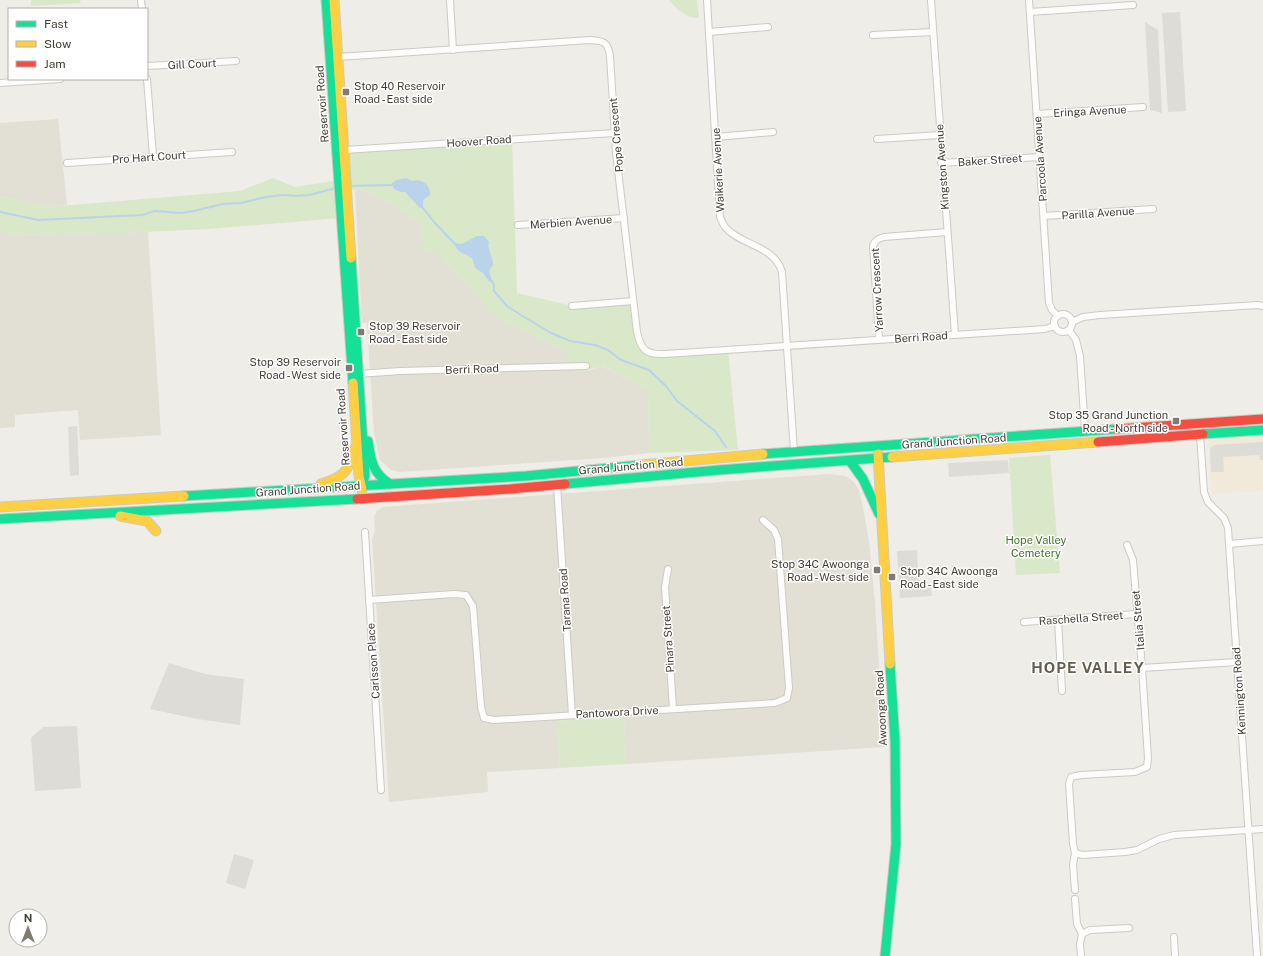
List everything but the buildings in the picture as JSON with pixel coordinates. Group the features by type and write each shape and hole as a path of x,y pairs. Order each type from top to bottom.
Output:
{"main road":[{"name":"Reservoir Road","path":"326,0 334,58"},
{"name":"Reservoir Road","path":"334,0 334,58 355,374 356,438 359,476 362,486"},
{"name":"Reservoir Road","path":"355,374 360,398 365,475 362,486"},
{"path":"360,398 370,453 375,469 379,476 390,484"},
{"name":"Grand Junction Road","path":"0,507 526,476 720,457 1263,419"},
{"path":"1200,424 1200,435"},
{"name":"Grand Junction Road","path":"0,519 168,510 557,485 657,475 1263,430"},
{"path":"1085,431 1086,443"},
{"path":"302,489 331,481 345,474 350,464 356,438"},
{"name":"Awoonga Road","path":"878,447 881,519 896,749 896,844 885,956"},
{"path":"850,461 857,468 881,519"},
{"path":"526,476 547,479 557,485 574,471"},
{"path":"362,486 363,498"},
{"path":"155,497 156,510"},
{"path":"168,497 168,510"},
{"path":"101,513 143,520 150,524 156,531"}],"street":[{"path":"450,0 453,50"},
{"name":"Waikerie Avenue","path":"707,0 720,217 724,227 732,233 773,256 779,264 782,272 794,452"},
{"name":"Kingston Avenue","path":"931,0 941,163 955,334"},
{"name":"Parcoola Avenue","path":"1030,0 1049,303 1052,310 1058,316"},
{"path":"1030,12 1133,5"},
{"path":"709,32 768,27"},
{"path":"873,35 933,32"},
{"name":"Pope Crescent","path":"334,58 600,40 606,44 609,50 614,132 639,344 646,352 655,354 786,346"},
{"name":"Gill Court","path":"148,66 236,61"},
{"path":"0,83 45,80"},
{"path":"147,80 152,156"},
{"name":"Eringa Avenue","path":"1037,114 1143,107"},
{"name":"Hoover Road","path":"340,151 614,132"},
{"path":"716,137 773,132"},
{"path":"877,139 940,134"},
{"name":"Pro Hart Court","path":"67,163 152,156 232,152"},
{"name":"Baker Street","path":"941,163 1039,156"},
{"name":"Parilla Avenue","path":"1044,216 1153,209"},
{"name":"Merbien Avenue","path":"518,225 624,218"},
{"name":"Yarrow Crescent","path":"879,339 873,246 875,242 884,237 947,232"},
{"path":"572,306 633,301"},
{"path":"1069,330 1072,322 1083,317 1258,305 1263,306"},
{"path":"1069,330 1063,332 1059,331 1055,326 1055,320 1058,316 1066,314 1071,318 1072,322"},
{"name":"Berri Road","path":"786,346 1046,329 1055,326"},
{"path":"1069,330 1076,340 1080,356 1085,431"},
{"name":"Berri Road","path":"355,374 400,371 586,366"},
{"name":"Kennington Road","path":"1200,435 1204,492 1208,502 1224,518 1228,528 1257,956"},
{"name":"Tarana Road","path":"557,485 572,715"},
{"name":"Pantowora Drive","path":"370,600 454,594 466,596 473,606 481,707 484,718 494,720 775,703 786,698 789,688 778,539 774,530 763,520"},
{"name":"Carlsson Place","path":"365,532 381,790"},
{"path":"1229,544 1263,541"},
{"name":"Italia Street","path":"1075,853 1073,844 1069,784 1071,777 1081,775 1135,772 1147,767 1148,758 1142,668 1133,560 1127,545"},
{"name":"Pinara Street","path":"668,569 665,587 673,709"},
{"name":"Raschella Street","path":"1024,622 1137,614"},
{"path":"1058,620 1062,691"},
{"path":"1142,668 1237,662"},
{"path":"1075,890 1073,865 1075,853 1083,855 1125,852 1137,850 1159,839 1174,835 1263,829"},
{"path":"1075,899 1077,924 1082,934 1080,944 1081,956"},
{"path":"1082,934 1090,930 1129,928"},
{"path":"1174,936 1175,956"}],"shaded area":[{"path":"1180,12 1186,111 1168,112 1162,13"},
{"path":"1145,22 1158,30 1162,113 1150,110"},
{"path":"58,119 67,205 48,207 0,196 0,123"},
{"path":"359,190 374,194 420,222 421,227 438,253 500,320 503,320 565,350 576,372 591,370 602,366 648,390 649,453 603,458 399,472 391,470 380,460 374,433 367,323 362,323 355,191"},
{"path":"0,231 11,235 148,232 161,435 80,440 78,410 15,415 15,427 0,428"},
{"path":"77,426 79,475 70,476 68,427"},
{"path":"1263,436 1263,491 1212,494 1208,440"},
{"path":"1263,442 1263,460 1260,460 1259,455 1223,457 1224,472 1211,472 1210,449 1214,445"},
{"path":"1008,460 1009,473 949,477 948,463"},
{"path":"829,474 845,476 853,481 858,488 862,503 869,541 875,603 884,747 626,764 624,717 557,721 560,768 487,772 488,792 389,802 372,539 375,531 374,517 377,511 383,507"},
{"path":"917,550 919,586 931,586 932,596 900,598 897,551"},
{"path":"169,663 205,674 244,679 240,725 197,719 150,709"},
{"path":"77,726 81,788 35,791 31,738 43,727"},
{"path":"234,854 254,860 245,889 226,883"}],"green space":[{"path":"31,0 80,0 81,3 31,6"},
{"path":"669,0 697,0 699,18 686,15"},
{"path":"512,139 517,293 572,306 633,301 639,344 646,352 728,350 738,450 649,453 648,390 603,366 576,372 565,350 503,320 500,320 438,253 423,252 420,222 374,194 359,190 347,190 344,150"},
{"path":"273,178 295,187 339,180 341,218 209,229 122,233 11,235 0,232 0,196 48,207 240,191"},
{"name":"Hope Valley Cemetery","path":"1050,455 1060,573 1016,575 1009,458"},
{"path":"624,717 626,764 560,768 557,721"}],"water":[{"path":"406,178 412,181 422,181 429,188 430,195 423,200 423,208 420,208 405,192 398,191 393,188 392,183 396,180"},
{"path":"477,236 484,236 489,242 493,262 493,265 489,270 492,282 489,281 483,273 475,268 472,258 459,251 454,243 462,244"}],"waterway":[{"path":"348,186 393,185"},
{"path":"0,212 38,220 142,215 155,211 180,213 223,204 241,203 266,197 283,195 309,195 336,188"},
{"path":"423,208 455,244"},
{"path":"491,280 494,285 494,291 507,306 551,333 570,341 595,345 608,350 621,360 649,370 666,386 677,401 715,431 726,447"}],"traffic: fast":[{"path":"326,0 353,383"},
{"path":"351,258 365,475 362,486"},
{"path":"763,454 1117,429"},
{"path":"1203,434 1263,430"},
{"path":"368,441 373,466 379,475 390,484"},
{"path":"565,484 719,470 892,457"},
{"path":"850,461 863,479 879,514"},
{"path":"184,496 526,476 641,465"},
{"path":"0,519 357,499"},
{"path":"885,956 896,844 895,741 890,664"}],"traffic: slow":[{"path":"334,0 351,258"},
{"path":"353,383 359,476 362,490"},
{"path":"892,457 1098,442"},
{"path":"321,484 335,479 344,472 350,463 354,449"},
{"path":"641,465 763,454"},
{"path":"878,454 890,664"},
{"path":"0,507 184,496"},
{"path":"120,516 147,521 156,531"}],"traffic: jam":[{"path":"1117,429 1263,419"},
{"path":"1098,442 1203,434"},
{"path":"357,499 565,484"}],"place":[{"name":"Stop 40 Reservoir Road - East side","path":"346,92"},
{"name":"Stop 39 Reservoir Road - East side","path":"361,332"},
{"name":"Stop 39 Reservoir Road - West side","path":"349,368"},
{"name":"Stop 35 Grand Junction Road - North side","path":"1176,421"},
{"name":"Stop 34C Awoonga Road - West side","path":"877,570"},
{"name":"Stop 34C Awoonga Road - East side","path":"892,577"}],"district":[{"name":"HOPE VALLEY","path":"1088,667"}]}
